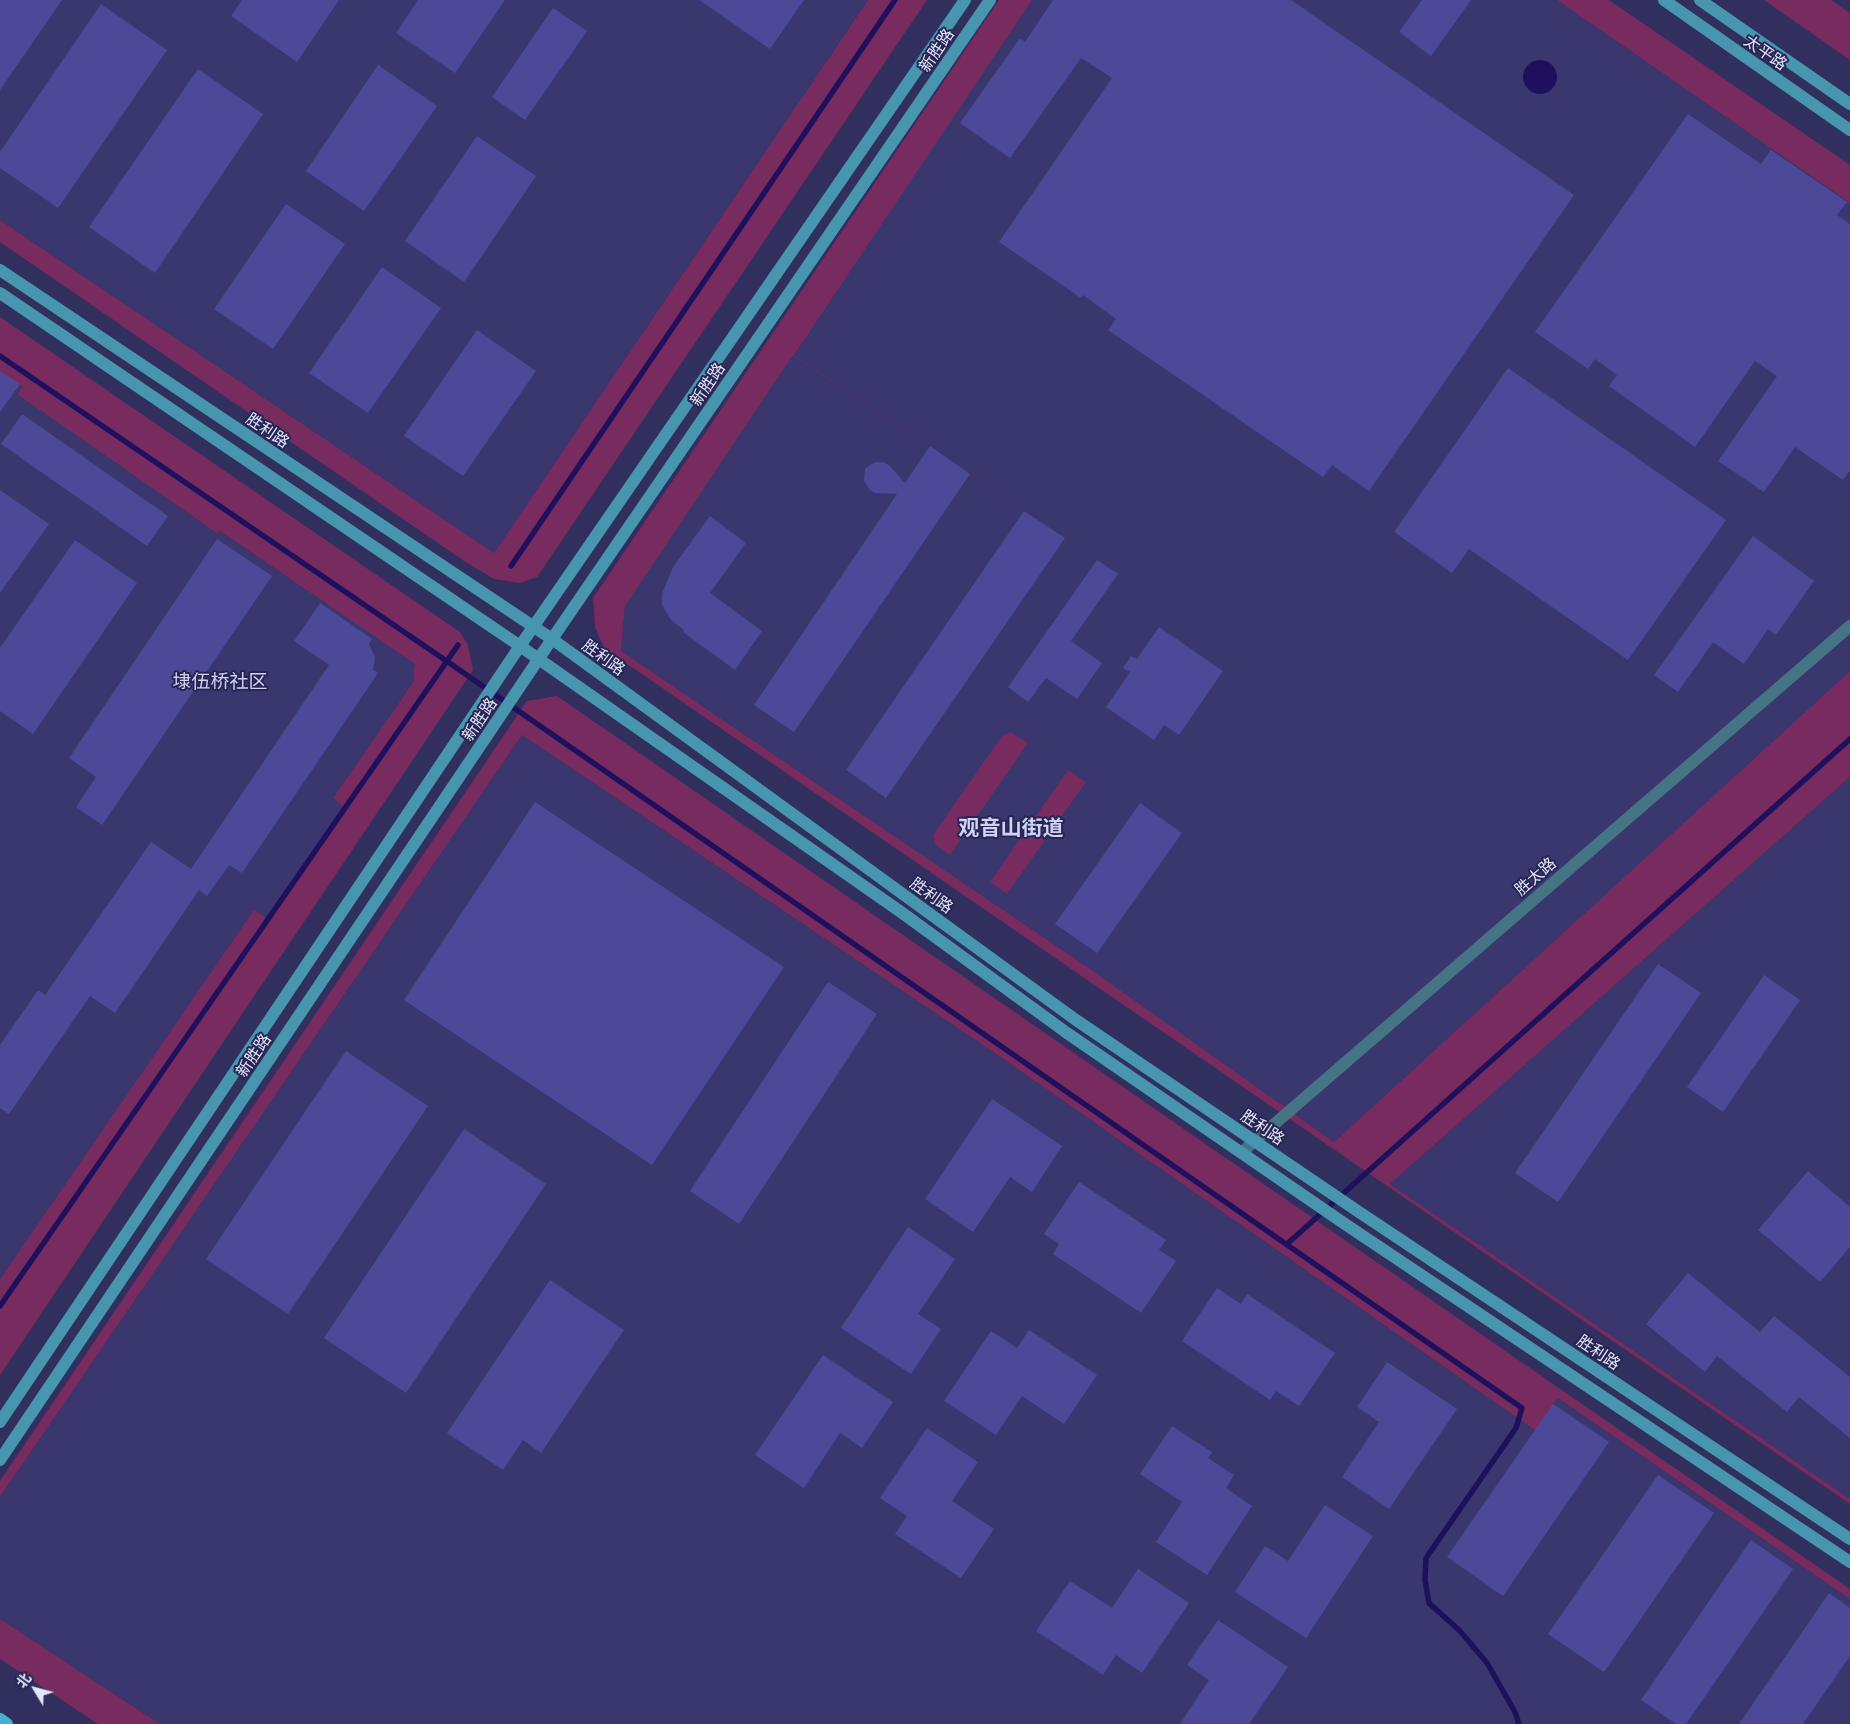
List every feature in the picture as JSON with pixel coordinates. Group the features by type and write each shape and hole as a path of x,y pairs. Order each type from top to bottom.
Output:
{"main road":[{"path":"0,1719 7,1724"}],"street":[{"name":"新胜路","path":"0,1422 520,646 965,0"},
{"name":"新胜路","path":"0,1460 552,639 990,0"},
{"name":"太平路","path":"1664,0 1850,130"},
{"name":"太平路","path":"1700,0 1850,104"},
{"name":"胜利路","path":"0,270 552,639 1068,1014 1356,1210 1850,1539"},
{"name":"胜利路","path":"0,293 539,659 1067,1032 1298,1192 1850,1562"},
{"name":"胜太路","path":"1242,1152 1850,626"}],"shaded area":[{"path":"0,0 868,0 494,553 0,220"},
{"path":"868,0 927,0 537,577 520,583 494,579 467,563 0,242 0,220 494,553"},
{"path":"999,0 1032,0 794,355 1119,576 793,355 625,606 621,651 1089,968 1334,1142 1850,671 1850,777 1390,1184 1850,1499 1850,1504 604,648 595,627 593,598"},
{"path":"1032,0 1557,0 1850,203 1850,671 1334,1142 1089,968 621,651 625,606 639,582"},
{"path":"1557,0 1609,0 1850,165 1850,203"},
{"path":"1764,0 1831,0 1850,13 1850,60"},
{"path":"1540,60 1547,61 1552,65 1556,70 1556,84 1552,89 1547,93 1540,94 1533,93 1528,89 1524,84 1523,77 1524,70 1528,65 1533,61"},
{"path":"0,317 460,632 468,645 473,670 0,1375 0,1279 254,910 267,918 343,806 333,798 414,681 415,664 220,531 218,534 17,394 23,387 0,371"},
{"path":"0,371 23,387 18,394 218,534 220,531 416,664 414,667 414,681 333,798 343,806 267,919 254,911 0,1279"},
{"path":"557,696 1850,1589 1850,1599 1558,1398 1536,1431 992,1051 522,735 0,1497 0,1481 527,701"},
{"path":"1011,732 1028,743 950,855 935,844 933,835 1002,736"},
{"path":"522,735 992,1051 1536,1431 1558,1398 1850,1599 1850,1724 160,1724 0,1619 0,1497"},
{"path":"1068,770 1086,782 1007,894 990,882"},
{"path":"1850,777 1850,1499 1390,1184"},
{"path":"0,1619 160,1724 98,1724 0,1659"}],"building":[{"path":"0,0 62,0 0,90"},
{"path":"242,0 339,0 297,62 231,16"},
{"path":"418,0 505,0 455,73 396,33"},
{"path":"699,0 804,0 770,49"},
{"path":"1053,0 1291,0 1574,195 1369,491 1332,465 1323,477 1108,330 1116,319 1083,295 1081,298 999,242 1112,78 1081,58 1010,158 960,123 1020,38 1025,42"},
{"path":"1422,0 1471,0 1431,56 1399,32"},
{"path":"101,4 167,50 58,208 0,168 0,152"},
{"path":"553,8 587,31 525,120 492,97"},
{"path":"378,65 437,106 364,211 306,171"},
{"path":"198,69 263,114 155,273 89,227"},
{"path":"1688,114 1761,164 1771,150 1847,202 1837,215 1850,224 1850,470 1843,480 1795,447 1764,492 1718,461 1777,376 1755,361 1695,447 1609,386 1617,375 1595,359 1588,369 1535,332"},
{"path":"477,136 536,176 464,282 405,241"},
{"path":"286,204 345,244 273,349 214,309"},
{"path":"382,267 441,308 368,413 309,373"},
{"path":"477,330 536,371 463,476 404,436"},
{"path":"1508,368 1726,520 1628,660 1469,549 1452,573 1394,532"},
{"path":"0,371 20,384 0,412"},
{"path":"22,414 168,516 147,546 1,444"},
{"path":"930,446 970,474 794,732 754,705 897,494 875,493 870,490 864,481 865,469 876,462 883,462 889,465 905,483"},
{"path":"0,490 49,524 0,593"},
{"path":"1024,511 1065,538 886,798 846,770"},
{"path":"710,516 746,543 710,593 762,631 735,670 683,632 684,630 671,620 662,605 662,594 673,567"},
{"path":"1753,536 1814,581 1776,635 1768,629 1744,664 1713,642 1678,692 1654,675"},
{"path":"217,539 272,576 102,825 76,807 96,777 69,758"},
{"path":"75,540 137,583 33,734 0,711 0,648"},
{"path":"1097,560 1118,574 1071,641 1102,663 1077,699 1046,678 1028,702 1008,687"},
{"path":"320,603 372,639 369,644 375,657 373,670 378,673 242,873 229,865 207,896 199,890 115,1013 90,996 9,1114 0,1108 0,1045 38,990 45,995 151,842 191,869 329,665 294,641"},
{"path":"1159,627 1223,671 1179,735 1164,725 1154,740 1106,707 1130,672 1123,668 1131,656 1137,659"},
{"path":"535,802 784,967 652,1165 404,1000"},
{"path":"1140,803 1182,833 1097,953 1055,924"},
{"path":"1658,964 1701,993 1558,1202 1515,1173"},
{"path":"1764,975 1800,1000 1723,1112 1687,1087"},
{"path":"828,982 877,1014 739,1224 690,1191"},
{"path":"346,1051 428,1106 288,1314 206,1259"},
{"path":"992,1099 1062,1146 1032,1192 1010,1177 973,1232 925,1199"},
{"path":"464,1129 546,1184 406,1393 324,1338"},
{"path":"1808,1171 1850,1207 1850,1247 1820,1282 1758,1230"},
{"path":"1079,1182 1166,1240 1159,1250 1176,1261 1141,1313 1053,1254 1059,1244 1044,1234"},
{"path":"908,1227 955,1259 918,1314 941,1329 911,1374 841,1328"},
{"path":"1688,1273 1760,1332 1774,1316 1850,1377 1850,1438 1799,1397 1787,1412 1717,1356 1705,1372 1646,1324"},
{"path":"550,1280 624,1330 541,1453 523,1440 503,1470 447,1433"},
{"path":"1217,1288 1241,1304 1247,1294 1335,1353 1299,1406 1276,1391 1270,1400 1182,1341"},
{"path":"1029,1330 1097,1375 1064,1424 1022,1396 996,1435 944,1401 991,1331 1017,1348"},
{"path":"823,1355 893,1402 862,1448 840,1433 804,1488 755,1455"},
{"path":"1387,1362 1457,1409 1389,1509 1342,1477 1379,1422 1357,1407"},
{"path":"1553,1404 1609,1442 1503,1596 1447,1557"},
{"path":"1172,1426 1212,1452 1208,1458 1234,1475 1226,1488 1252,1506 1207,1575 1156,1542 1182,1502 1140,1474"},
{"path":"927,1428 978,1462 952,1501 994,1529 961,1578 895,1534 907,1516 880,1498"},
{"path":"1658,1475 1714,1513 1604,1672 1548,1634"},
{"path":"1325,1505 1373,1536 1306,1638 1235,1592 1265,1546 1288,1561"},
{"path":"1751,1540 1793,1569 1686,1724 1676,1724 1641,1700"},
{"path":"1138,1569 1189,1603 1142,1673 1116,1655 1103,1675 1036,1631 1070,1581 1112,1608"},
{"path":"1829,1593 1850,1608 1850,1656 1803,1724 1739,1724"},
{"path":"1218,1620 1288,1667 1249,1724 1180,1724 1209,1680 1187,1665"}],"waterway":[{"path":"511,566 895,0"},
{"path":"0,356 448,662 1522,1408 1516,1428 1426,1558 1425,1580 1429,1603 1460,1631 1487,1663 1515,1712 1519,1724"},
{"path":"0,1306 458,645"},
{"path":"1287,1244 1850,739"}],"district":[{"name":"埭伍桥社区","path":"220,681"},
{"name":"观音山街道","path":"1011,827"}]}
